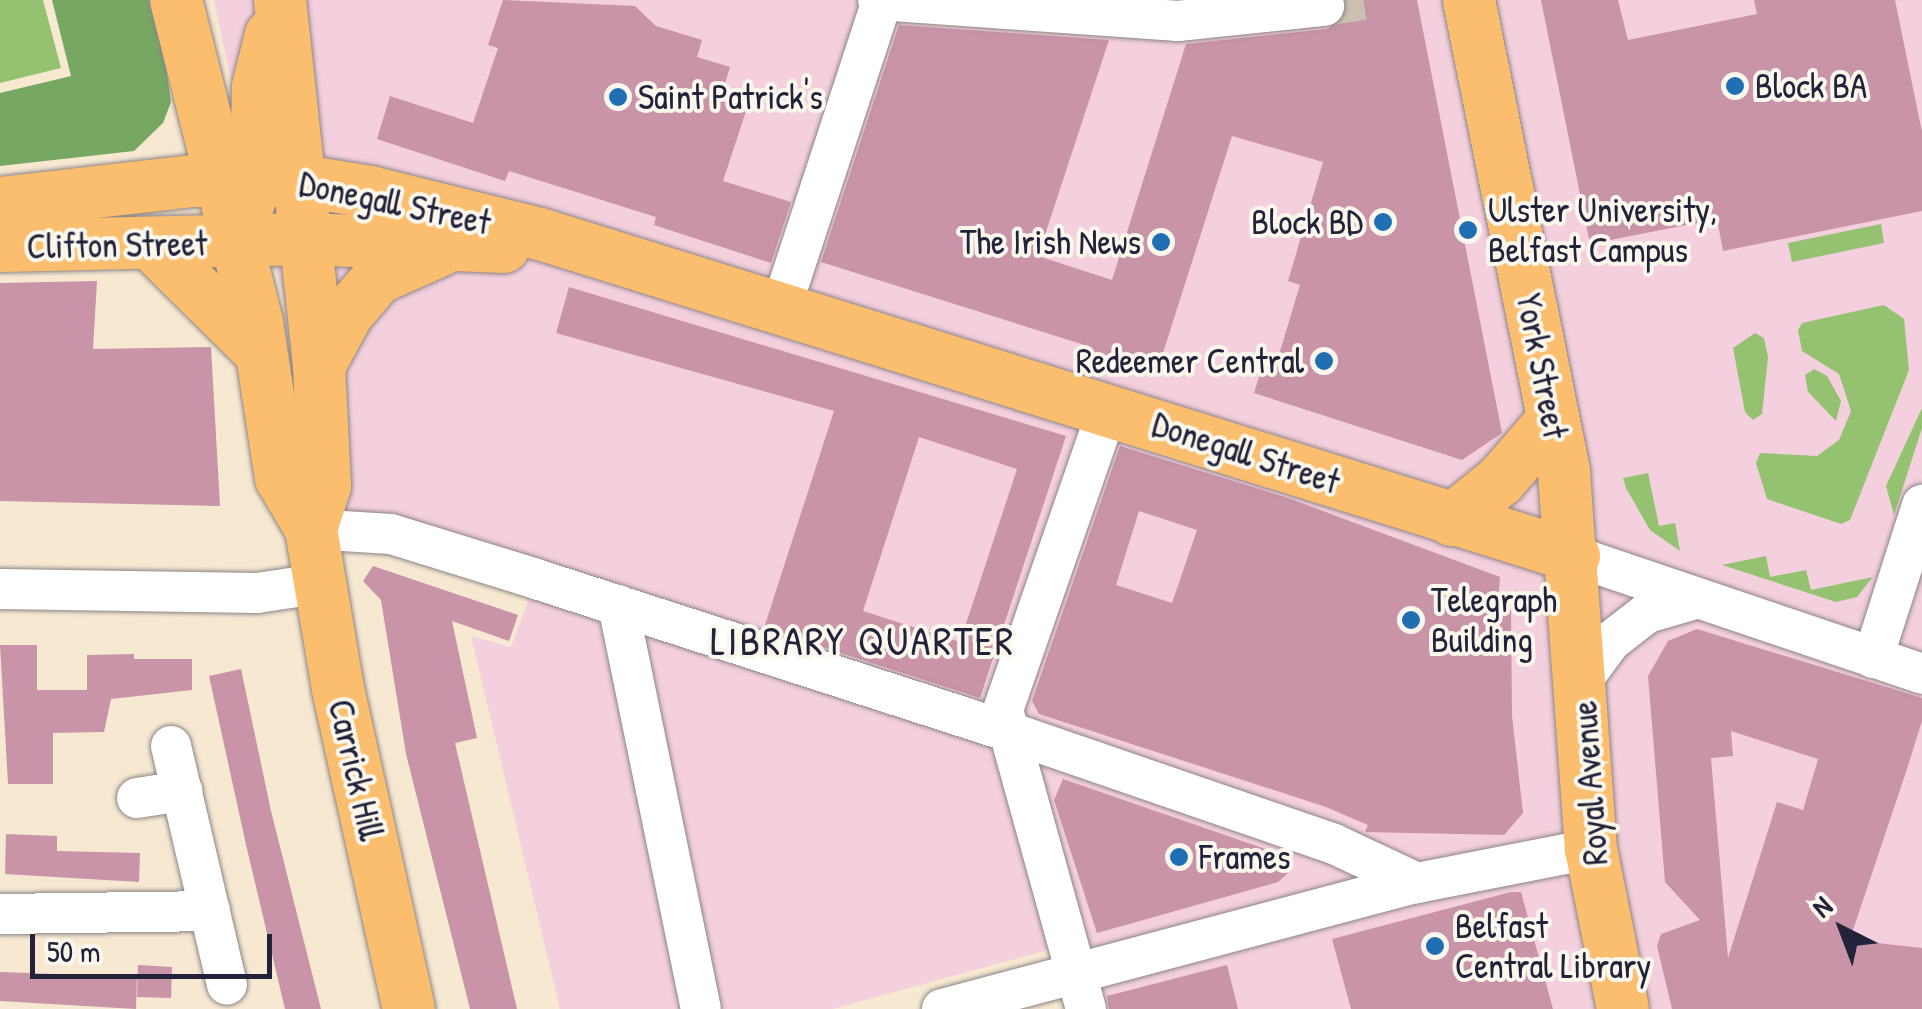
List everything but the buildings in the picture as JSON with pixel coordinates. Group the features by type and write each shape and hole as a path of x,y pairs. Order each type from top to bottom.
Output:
{"main road":[{"path":"176,0 200,92 260,181"},
{"path":"200,92 213,0"},
{"path":"260,181 280,0"},
{"name":"York Street","path":"1469,0 1552,420 1574,556"},
{"name":"Clifton Street","path":"0,203 260,181"},
{"name":"Carrick Hill","path":"260,181 306,240 319,366 325,486 311,529 316,584 409,1009"},
{"name":"Carrick Hill","path":"260,181 235,244 262,353 282,478 311,529"},
{"name":"Donegall Street","path":"260,181 486,220 1574,556"},
{"name":"Donegall Street","path":"235,244 306,240 565,247"},
{"path":"152,244 262,353"},
{"name":"Clifton Street","path":"0,246 235,244"},
{"path":"319,366 348,313 378,278 452,246"},
{"path":"1452,520 1501,480 1552,420"},
{"name":"Royal Avenue","path":"1574,556 1591,848 1623,1009"}],"street":[{"path":"780,311 880,0 1178,22 1324,6"},
{"path":"1081,992 1003,710 1108,409"},
{"path":"1872,658 1922,505"},
{"path":"311,529 391,534 618,606 1006,731 1334,844 1416,884"},
{"name":"Donegall Street","path":"1574,556 1922,674"},
{"path":"0,590 257,593 316,584"},
{"path":"1582,680 1611,641 1647,613 1695,599"},
{"path":"618,606 701,1009"},
{"path":"172,746 226,985"},
{"path":"137,798 182,791"},
{"path":"942,1009 1081,992 1416,884 1591,848"},
{"path":"0,914 210,911"}],"shaded area":[{"path":"214,0 1922,0 1922,1009 1642,1009 1547,491 1613,1009 1105,1009 1087,939 832,1009 560,1009 471,636 511,647 531,594 347,529 255,194"}],"green space":[{"path":"0,0 43,0 61,68 0,83"},
{"path":"52,0 157,0 171,102 163,123 134,151 0,166 0,93 71,76"},
{"path":"1881,224 1884,243 1792,262 1788,243"},
{"path":"1884,305 1904,319 1909,370 1850,520 1841,524 1767,499 1756,463 1760,453 1817,456 1839,440 1851,411 1839,374 1802,351 1798,330 1802,323"},
{"path":"1755,333 1764,338 1768,357 1762,414 1753,420 1745,412 1733,348"},
{"path":"1814,369 1827,376 1841,401 1836,421 1808,392 1805,375"},
{"path":"1922,408 1922,428 1894,515 1886,486"},
{"path":"1648,473 1659,526 1675,523 1680,551 1650,530 1626,488 1623,478"},
{"path":"1766,556 1770,577 1806,570 1811,590 1873,577 1857,597 1836,602 1722,565"}],"tunnel":[{"path":"1324,6 1364,0"}],"place":[{"name":"Block BA","path":"1735,86"},
{"name":"Saint Patrick's","path":"618,97"},
{"name":"Block BD","path":"1383,222"},
{"name":"Ulster University, Belfast Campus","path":"1468,230"},
{"name":"The Irish News","path":"1161,242"},
{"name":"Redeemer Central","path":"1324,361"},
{"name":"Telegraph Building","path":"1411,620"},
{"name":"Frames","path":"1179,857"},
{"name":"Belfast Central Library","path":"1435,946"}],"district":[{"name":"LIBRARY QUARTER","path":"863,640"}]}
